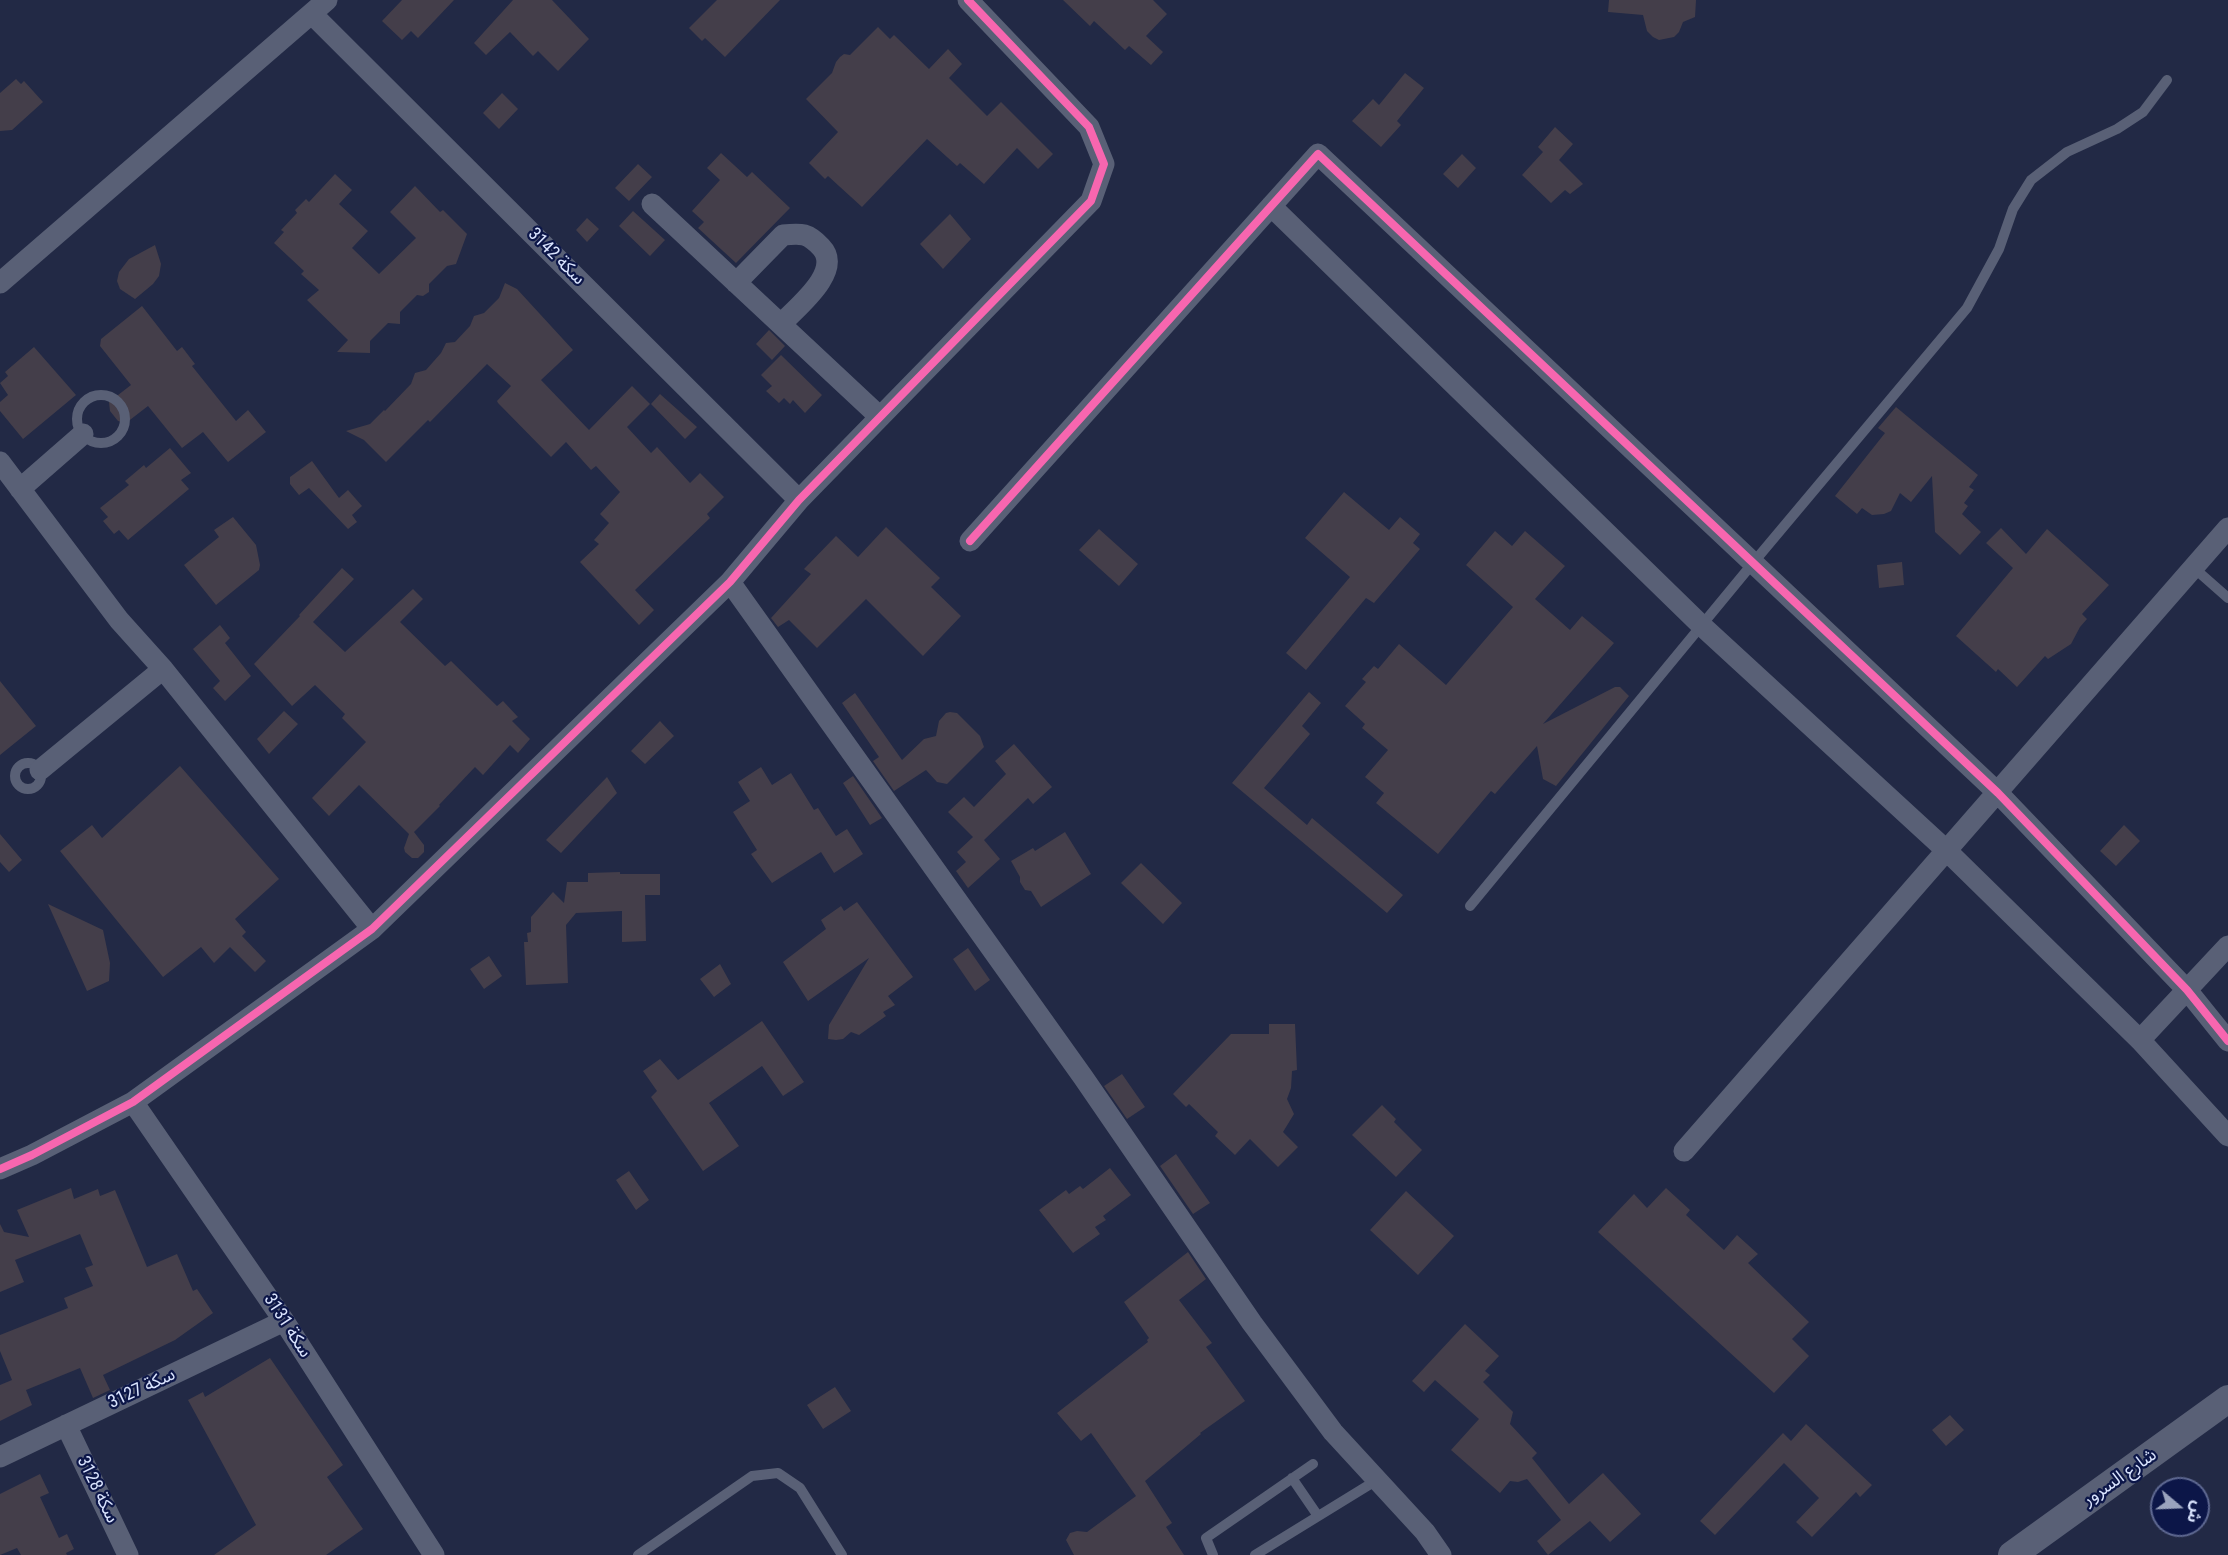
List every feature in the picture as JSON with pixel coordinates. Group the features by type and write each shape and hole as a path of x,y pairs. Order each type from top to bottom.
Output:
{"street":[{"path":"0,1168 32,1155 133,1102 372,929 730,582 799,500 1091,201 1104,164 1089,126 968,0"},
{"path":"0,283 319,7"},
{"name":"سكة 3142","path":"319,7 799,500"},
{"path":"970,541 1318,154 1998,793 2187,990 2228,1041"},
{"path":"652,204 880,417"},
{"path":"1271,206 1701,625 1947,851 2140,1040 2228,1136"},
{"path":"736,283 783,235 810,236 824,250 828,265 823,280 781,324"},
{"path":"20,489 83,434"},
{"path":"0,462 119,620 163,669 372,929"},
{"path":"1684,1151 2228,528"},
{"path":"730,582 1083,1077 1252,1323 1333,1432 1425,1532 1441,1555"},
{"path":"40,770 163,669"},
{"path":"2140,1040 2228,946"},
{"name":"سكة 3131","path":"133,1102 284,1321 434,1555"},
{"name":"سكة 3127","path":"0,1456 284,1321"},
{"name":"شارع السرور","path":"2012,1555 2228,1399"},
{"name":"سكة 3128","path":"66,1425 128,1555"}],"lane":[{"path":"1470,906 1701,625 1967,308 2000,249 2013,209 2031,180 2067,152 2117,129 2143,112 2167,80"},
{"path":"99,394 110,395 124,408 125,427 112,441 93,443 83,434 77,425 78,411 91,397 99,394"},
{"path":"2194,568 2228,598"},
{"path":"1213,1555 1206,1538 1313,1464"},
{"path":"638,1555 752,1476 778,1473 800,1488 842,1555"},
{"path":"1292,1478 1318,1516"},
{"path":"1255,1555 1377,1480"}],"building":[{"path":"402,0 454,0 418,38 411,31 402,40 382,21"},
{"path":"513,0 552,0 589,39 558,71 538,51 533,56 510,32 486,55 474,43"},
{"path":"717,0 780,0 725,57 705,38 702,41 689,28"},
{"path":"1063,0 1153,0 1167,14 1146,36 1163,52 1151,65 1129,46 1125,50 1094,21 1090,26"},
{"path":"1609,0 1696,0 1695,17 1683,22 1674,37 1659,40 1647,31 1643,15 1608,12"},
{"path":"878,27 890,39 894,35 929,69 948,49 962,64 949,78 987,116 1001,102 1053,154 1038,169 1017,148 984,184 960,163 957,166 927,139 862,207 828,176 825,179 809,163 838,132 806,99 832,73 840,57 844,54 850,55"},
{"path":"1405,73 1424,88 1397,121 1401,125 1381,147 1352,121 1373,99 1379,105"},
{"path":"16,79 21,84 24,81 43,102 12,130 0,131 0,93"},
{"path":"502,93 518,109 499,129 483,113"},
{"path":"1555,127 1573,144 1559,160 1583,184 1570,194 1565,190 1551,203 1522,175 1543,152 1538,147"},
{"path":"721,153 747,177 752,172 790,208 736,263 698,228 704,222 692,211 720,180 707,168"},
{"path":"1462,154 1476,168 1458,188 1443,174"},
{"path":"638,164 652,177 629,201 615,188"},
{"path":"335,174 352,190 339,204 368,231 352,248 379,274 416,238 390,212 415,186 440,212 443,210 467,234 456,264 447,266 429,284 429,292 423,296 417,295 400,312 400,324 388,323 370,341 370,353 337,352 348,340 307,300 319,290 301,274 304,271 274,243 284,232 281,230 297,213 295,210 306,199 309,202"},
{"path":"633,211 665,240 650,256 619,226"},
{"path":"950,214 971,239 943,269 920,244"},
{"path":"587,218 599,229 587,242 576,230"},
{"path":"155,245 161,264 159,276 135,299 120,289 117,281 119,272 129,259"},
{"path":"505,283 517,289 573,350 541,380 589,430 632,386 650,404 627,427 651,453 657,447 690,483 700,473 724,497 707,514 710,518 635,590 654,610 639,625 580,562 599,544 594,540 609,523 600,514 620,492 596,466 591,470 566,442 551,457 498,403 497,401 511,386 487,364 430,422 428,420 386,462 364,440 346,431 370,424 385,411 411,384 415,373 426,370 441,353 446,343 455,342 470,326 474,316 484,313 499,298"},
{"path":"142,306 177,351 182,347 195,364 192,366 236,421 248,410 266,432 228,462 203,432 182,448 148,406 126,423 118,421 110,411 109,402 131,385 100,346 101,339"},
{"path":"769,330 785,346 772,360 756,344"},
{"path":"34,347 76,395 23,439 0,411 0,402 8,395 0,383 8,376 5,372"},
{"path":"781,355 822,395 805,413 793,400 790,404 784,398 779,403 766,391 772,386 761,375"},
{"path":"660,394 697,427 685,439 651,404"},
{"path":"1896,407 1978,475 1969,487 1974,490 1964,503 1968,506 1962,514 1981,532 1960,555 1935,532 1932,476 1911,502 1900,493 1891,511 1884,514 1872,515 1862,508 1857,514 1835,496 1885,433 1878,428"},
{"path":"170,448 191,473 181,480 189,489 128,540 119,530 114,534 103,521 108,517 100,508 129,485 125,481 144,465 146,468"},
{"path":"312,461 339,498 348,490 362,506 352,515 357,522 348,529 309,488 299,495 290,484 290,477"},
{"path":"1344,492 1389,530 1400,517 1420,534 1413,543 1420,549 1374,603 1366,598 1306,670 1286,653 1350,577 1305,538"},
{"path":"233,517 256,545 260,565 259,570 216,605 184,565 219,537 214,530"},
{"path":"886,527 940,578 931,587 961,616 923,656 866,599 817,648 789,620 778,627 771,618 811,574 804,569 836,536 858,557"},
{"path":"2001,528 2026,554 2047,529 2109,585 2082,614 2087,619 2071,644 2048,659 2045,656 2017,687 1998,669 1996,672 1956,636 2013,568 1986,543"},
{"path":"1099,529 1138,564 1119,586 1079,550"},
{"path":"1495,531 1512,546 1525,531 1565,566 1535,599 1570,630 1582,616 1614,643 1543,724 1615,687 1620,687 1629,696 1556,786 1543,779 1537,746 1495,794 1491,791 1438,854 1376,803 1384,793 1365,777 1388,750 1362,728 1365,724 1345,706 1366,682 1362,679 1374,666 1378,669 1399,644 1446,685 1513,607 1466,565"},
{"path":"1902,562 1904,585 1879,588 1877,565"},
{"path":"342,568 354,579 313,622 345,652 413,589 423,599 400,622 445,666 451,661 497,706 503,701 518,717 512,721 530,739 518,753 510,745 483,775 475,767 439,805 414,832 424,845 424,852 418,858 412,858 405,852 404,848 409,834 359,785 329,816 312,798 366,742 342,718 345,714 315,685 292,706 254,664"},
{"path":"220,625 230,638 225,643 251,676 225,701 213,688 220,681 193,649"},
{"path":"0,681 36,726 0,755"},
{"path":"1309,692 1321,703 1302,726 1310,734 1264,788 1307,825 1312,818 1403,895 1387,913 1232,783"},
{"path":"855,693 902,760 924,739 936,736 939,721 950,712 957,713 980,736 984,747 947,784 937,782 926,770 894,791 873,761 879,757 842,703"},
{"path":"284,711 298,724 269,754 257,739"},
{"path":"660,721 674,736 645,764 631,751"},
{"path":"1014,744 1052,787 1033,804 1028,798 984,840 1000,859 968,888 956,871 966,862 957,852 973,837 948,812 964,797 974,807 1006,774 995,761"},
{"path":"180,766 279,879 235,919 246,932 242,936 266,961 255,972 230,947 214,963 201,947 163,977 60,851 92,825 102,838"},
{"path":"761,767 772,785 791,773 814,810 818,808 836,836 847,829 863,854 834,873 821,852 772,883 751,854 757,850 733,812 750,801 738,782"},
{"path":"853,776 882,818 870,825 843,783"},
{"path":"607,777 617,793 561,853 546,840"},
{"path":"2124,825 2140,841 2116,866 2100,851"},
{"path":"1065,832 1091,874 1041,907 1031,891 1025,890 1011,861 1033,848 1035,851"},
{"path":"0,834 22,860 9,872 0,862"},
{"path":"1141,863 1182,903 1163,924 1121,883"},
{"path":"620,872 620,874 660,874 660,895 645,895 646,941 622,942 622,911 576,913 566,925 568,983 526,985 524,942 528,942 527,933 531,932 531,917 553,892 564,903 567,882 588,882 588,873"},
{"path":"857,902 913,977 888,996 895,1005 883,1012 886,1016 859,1035 851,1032 843,1039 828,1039 829,1025 869,958 808,1001 783,962 826,929 821,920 841,906 844,911"},
{"path":"48,904 103,930 110,963 109,981 87,991"},
{"path":"968,948 990,980 975,991 953,959"},
{"path":"489,956 502,976 484,989 470,969"},
{"path":"720,964 731,984 714,997 700,979"},
{"path":"762,1021 804,1082 783,1096 762,1066 709,1103 739,1146 703,1171 651,1097 657,1091 643,1071 660,1059 678,1080"},
{"path":"1269,1024 1295,1024 1297,1070 1292,1071 1291,1088 1287,1099 1294,1114 1283,1132 1298,1147 1278,1167 1250,1139 1235,1155 1215,1136 1218,1132 1189,1104 1186,1107 1173,1094 1231,1034 1269,1034"},
{"path":"1122,1074 1145,1107 1127,1119 1104,1086"},
{"path":"1382,1105 1396,1119 1394,1122 1422,1150 1396,1177 1352,1135"},
{"path":"1176,1154 1210,1203 1193,1214 1160,1166"},
{"path":"1110,1168 1131,1195 1103,1216 1106,1220 1095,1227 1100,1234 1073,1253 1039,1210 1066,1190 1069,1194 1080,1186 1083,1189"},
{"path":"629,1171 649,1200 636,1210 616,1180"},
{"path":"71,1188 74,1199 98,1189 100,1196 115,1190 147,1267 177,1254 193,1291 197,1289 213,1313 175,1340 103,1375 110,1390 93,1398 80,1368 26,1390 32,1405 0,1421 0,1385 12,1380 0,1351 0,1335 68,1308 64,1298 93,1286 85,1268 93,1265 80,1234 15,1260 24,1282 0,1292 0,1224 4,1232 29,1237 17,1210"},
{"path":"1666,1188 1690,1210 1686,1215 1724,1250 1737,1235 1758,1254 1748,1263 1809,1322 1792,1339 1809,1356 1774,1393 1598,1232 1634,1194 1647,1208"},
{"path":"1406,1191 1454,1236 1418,1275 1370,1230"},
{"path":"1188,1252 1206,1279 1179,1300 1212,1343 1206,1347 1245,1401 1200,1433 1145,1481 1172,1523 1166,1527 1184,1555 1074,1555 1066,1540 1070,1533 1087,1532 1136,1496 1091,1433 1081,1441 1057,1413 1148,1342 1149,1338 1124,1302"},
{"path":"1465,1324 1499,1356 1485,1371 1490,1375 1483,1382 1513,1412 1510,1424 1537,1453 1532,1458 1569,1504 1603,1473 1641,1514 1610,1542 1590,1521 1548,1555 1537,1541 1561,1520 1527,1479 1518,1482 1510,1481 1500,1493 1451,1450 1479,1419 1435,1380 1424,1392 1412,1381"},
{"path":"270,1358 343,1465 327,1477 363,1529 326,1555 214,1555 256,1525 188,1400 203,1392 205,1397"},
{"path":"835,1387 851,1411 823,1429 807,1405"},
{"path":"1950,1415 1964,1430 1946,1446 1932,1430"},
{"path":"1806,1424 1872,1485 1860,1497 1856,1492 1812,1537 1796,1522 1819,1498 1784,1463 1715,1535 1700,1521 1783,1433 1791,1441"},
{"path":"40,1474 49,1493 40,1497 59,1538 67,1534 74,1549 66,1553 67,1555 21,1555 17,1548 0,1555 0,1494"}],"cycle path":[{"path":"0,1169 32,1155 133,1102 372,929 730,582 799,500 1091,201 1104,164 1089,127 968,0"},
{"path":"970,541 1318,154 1998,793 2187,990 2228,1041"}]}
